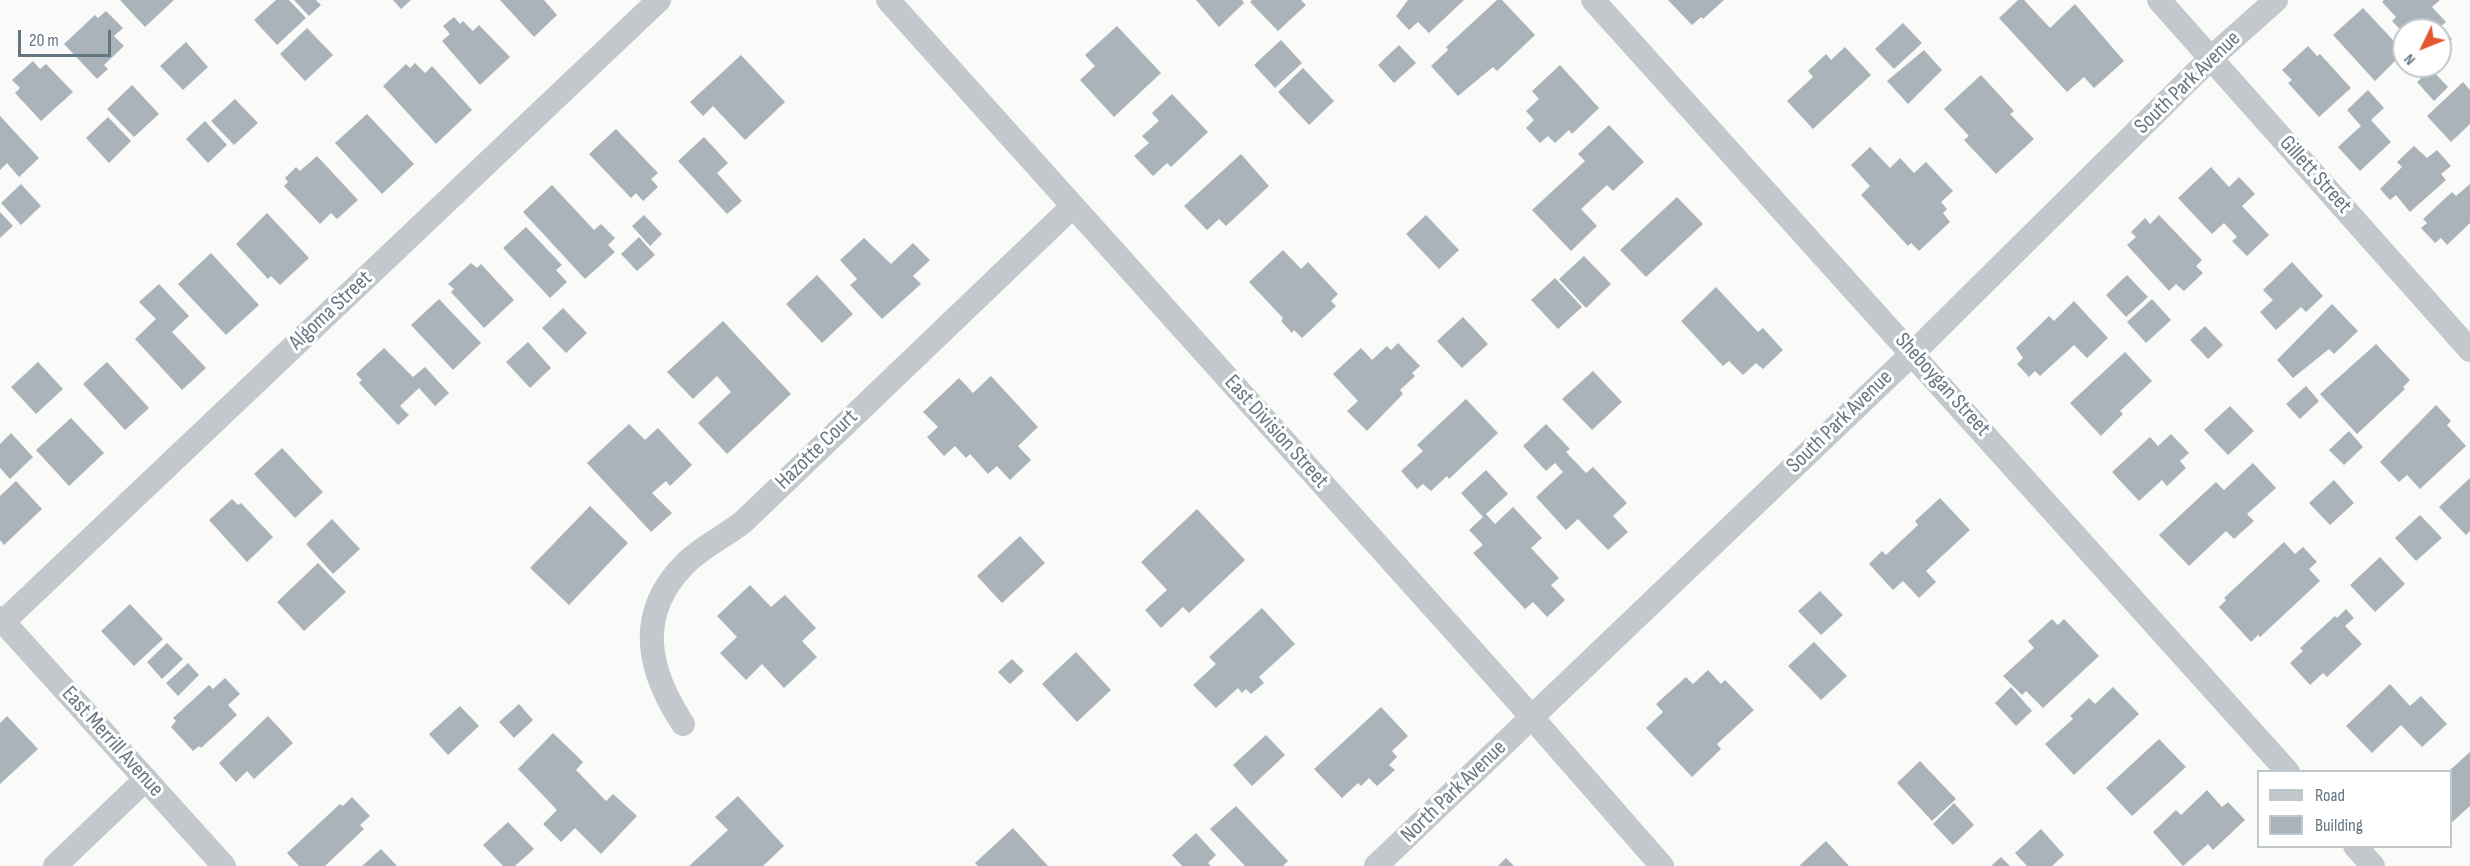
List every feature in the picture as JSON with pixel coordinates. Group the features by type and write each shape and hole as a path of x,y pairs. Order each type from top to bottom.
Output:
{"street":[{"name":"Algoma Street","path":"2,620 659,0"},
{"name":"East Division Street","path":"888,0 1532,717 1662,866"},
{"name":"Sheboygan Street","path":"1593,0 1913,352 2287,770"},
{"name":"Gillett Street","path":"2159,0 2470,350"},
{"name":"South Park Avenue","path":"1532,717 1913,352 2211,58 2276,0"},
{"name":"Hazotte Court","path":"683,724 662,685 650,648 658,605 673,577 696,554 743,522 1072,207"},
{"name":"East Merrill Avenue","path":"2,620 224,866"},
{"name":"North Park Avenue","path":"1376,866 1532,717"},
{"path":"55,866 146,779"},
{"path":"2357,848 2373,866"}],"building":[{"path":"120,0 174,0 145,27"},
{"path":"276,0 289,0 306,18 277,45 254,20"},
{"path":"294,0 316,0 321,5 309,16"},
{"path":"393,0 411,0 401,9"},
{"path":"500,0 544,0 557,15 534,37"},
{"path":"1196,0 1242,0 1244,3 1219,27"},
{"path":"1252,0 1301,0 1306,5 1278,31 1250,2"},
{"path":"1408,0 1464,0 1429,33 1418,22 1409,30 1396,16"},
{"path":"1497,0 1502,0 1535,35 1497,71 1493,67 1458,96 1431,66 1448,50 1446,47"},
{"path":"1668,0 1724,0 1703,19 1701,17 1692,25"},
{"path":"2018,0 2024,0 2050,28 2075,4 2124,61 2094,88 2084,77 2067,92 1999,18"},
{"path":"2384,0 2440,0 2432,7 2442,18 2395,18 2382,2"},
{"path":"2363,8 2392,39 2392,64 2375,81 2333,35"},
{"path":"106,11 123,28 114,36 124,46 104,65 108,69 97,79 64,44 95,15 98,18"},
{"path":"454,17 460,24 463,21 473,31 479,25 510,57 480,85 442,41 450,34 443,26"},
{"path":"1903,23 1922,43 1894,69 1875,49"},
{"path":"1117,26 1161,73 1114,117 1080,80 1095,66 1085,55"},
{"path":"307,28 333,55 305,81 280,54"},
{"path":"1281,40 1302,63 1275,88 1254,65"},
{"path":"186,42 208,67 183,90 160,66"},
{"path":"1399,45 1416,63 1394,83 1378,65"},
{"path":"2308,46 2317,56 2320,54 2351,88 2319,117 2288,83 2292,80 2282,70"},
{"path":"1845,47 1871,75 1813,129 1787,101 1813,77 1808,71 1826,54 1831,60"},
{"path":"1924,50 1942,70 1908,104 1887,81"},
{"path":"741,55 785,102 745,140 713,106 703,116 690,102"},
{"path":"33,61 40,69 46,64 73,92 41,121 15,93 20,88 12,80"},
{"path":"415,63 425,73 432,66 472,110 436,144 383,86 406,64 410,68"},
{"path":"1560,65 1599,108 1572,134 1569,130 1555,143 1548,136 1540,143 1526,128 1534,120 1526,111 1539,99 1532,91"},
{"path":"1303,68 1334,101 1309,125 1278,92"},
{"path":"1981,75 2014,111 2010,114 2034,139 1996,174 1964,140 1969,136 1944,109"},
{"path":"2421,78 2440,78 2448,87 2434,101 2417,82"},
{"path":"2463,82 2470,90 2470,124 2451,142 2427,116"},
{"path":"132,85 159,114 134,137 107,109"},
{"path":"2368,90 2384,108 2371,120 2391,142 2360,171 2338,147 2361,126 2347,110"},
{"path":"1172,94 1208,132 1171,167 1167,163 1153,176 1134,156 1149,143 1142,136 1159,121 1152,113"},
{"path":"235,99 258,123 234,145 211,121"},
{"path":"367,114 414,164 382,194 335,143"},
{"path":"0,116 39,158 19,177 7,163 0,170"},
{"path":"108,117 131,141 109,163 86,138"},
{"path":"205,121 227,145 208,163 186,139"},
{"path":"1609,125 1644,162 1613,191 1607,185 1581,209 1597,226 1571,251 1532,210 1585,161 1578,154"},
{"path":"616,129 658,173 651,179 658,187 643,201 636,193 631,198 589,154"},
{"path":"704,137 728,163 717,173 742,201 727,214 678,161"},
{"path":"2414,146 2427,158 2437,150 2451,166 2441,174 2446,180 2410,212 2396,195 2390,200 2380,189 2402,167 2397,162"},
{"path":"1870,147 1890,168 1900,158 1914,173 1926,162 1953,191 1941,202 1947,209 1943,213 1950,222 1919,251 1911,243 1908,246 1861,195 1870,186 1851,165"},
{"path":"1241,154 1269,186 1226,226 1219,219 1207,230 1184,206"},
{"path":"317,156 358,200 337,219 331,213 320,224 284,186 288,182 285,178 296,167 300,171"},
{"path":"2211,167 2229,187 2239,177 2255,194 2242,206 2269,235 2247,256 2232,241 2237,237 2224,223 2212,234 2178,198"},
{"path":"21,184 41,206 21,225 1,203"},
{"path":"2470,184 2470,223 2447,245 2441,238 2435,243 2421,228 2427,223 2423,219 2452,192 2456,196"},
{"path":"552,185 594,230 601,224 615,238 608,245 615,252 585,279 523,212"},
{"path":"1677,197 1703,224 1646,277 1620,250"},
{"path":"0,212 13,226 0,238"},
{"path":"267,213 309,258 280,285 271,276 268,279 236,244"},
{"path":"644,215 662,234 650,246 632,226"},
{"path":"1426,215 1459,250 1439,269 1406,234"},
{"path":"2159,215 2202,260 2196,266 2203,273 2184,291 2176,284 2169,291 2127,245 2136,237 2131,232 2145,218 2150,224"},
{"path":"526,227 562,265 556,270 567,282 550,298 503,248"},
{"path":"639,237 655,255 637,271 621,254"},
{"path":"864,238 891,264 913,243 930,260 913,276 921,284 882,319 850,285 857,279 840,260"},
{"path":"1283,250 1301,269 1308,262 1338,294 1331,301 1336,306 1302,338 1294,330 1292,333 1281,321 1283,318 1249,282"},
{"path":"211,253 259,305 226,335 178,284"},
{"path":"1584,256 1611,284 1586,308 1559,279"},
{"path":"2292,262 2323,296 2306,312 2301,307 2276,330 2260,312 2273,300 2263,290"},
{"path":"471,263 477,268 481,264 514,300 484,328 451,292 454,289 448,284"},
{"path":"817,275 853,314 822,343 786,304"},
{"path":"2127,275 2148,297 2126,317 2106,295"},
{"path":"1555,278 1582,307 1558,329 1531,300"},
{"path":"159,284 189,316 172,332 206,368 182,390 135,339 156,319 139,302"},
{"path":"1716,287 1758,332 1763,328 1783,350 1763,369 1756,363 1743,375 1729,361 1723,366 1681,321"},
{"path":"439,299 481,343 453,370 411,325"},
{"path":"2152,299 2171,320 2146,343 2127,322"},
{"path":"2074,301 2108,338 2087,358 2074,345 2040,376 2035,371 2029,377 2017,364 2023,358 2016,348 2049,316 2054,321"},
{"path":"2332,304 2358,331 2334,354 2329,349 2293,378 2277,360"},
{"path":"563,308 587,333 566,353 542,328"},
{"path":"1463,317 1488,344 1462,368 1437,341"},
{"path":"723,321 791,394 727,454 698,423 731,392 717,376 693,399 667,372"},
{"path":"2205,326 2223,345 2208,359 2190,340"},
{"path":"528,342 551,368 530,388 506,362"},
{"path":"1398,343 1420,366 1412,373 1415,376 1400,390 1403,394 1367,431 1347,411 1358,401 1333,374 1361,348 1372,360 1387,346 1391,350"},
{"path":"2376,344 2410,380 2403,387 2405,389 2357,434 2320,394"},
{"path":"384,348 413,377 425,367 449,393 435,406 419,388 400,406 409,415 398,425 359,383 362,380 356,374"},
{"path":"2125,352 2152,381 2120,411 2123,414 2101,436 2070,403"},
{"path":"38,362 63,389 36,414 11,387"},
{"path":"107,362 149,408 125,430 83,384"},
{"path":"1593,371 1622,402 1592,430 1562,399"},
{"path":"991,376 1038,427 1018,446 1031,460 1010,480 997,466 988,474 970,454 966,458 955,446 944,456 927,437 938,427 923,412 959,378 973,393"},
{"path":"2306,386 2319,401 2300,419 2286,404"},
{"path":"1466,399 1498,433 1449,479 1447,476 1431,491 1423,484 1417,489 1401,471 1423,451 1417,445"},
{"path":"2436,405 2451,421 2447,425 2466,446 2420,489 2407,475 2399,482 2380,462"},
{"path":"2230,406 2254,431 2228,455 2204,430"},
{"path":"71,418 104,453 69,486 36,450"},
{"path":"629,424 645,440 658,428 692,465 670,486 666,481 652,493 672,513 651,532 587,463"},
{"path":"1546,424 1570,449 1566,452 1586,473 1593,467 1627,503 1613,516 1628,532 1608,550 1578,519 1566,530 1536,497 1563,472 1555,463 1546,471 1523,446"},
{"path":"2349,431 2363,447 2344,465 2329,450"},
{"path":"11,433 33,457 10,479 0,468 0,444"},
{"path":"2171,434 2189,453 2180,461 2186,468 2167,486 2162,480 2139,501 2112,472 2150,437 2158,446"},
{"path":"282,448 323,492 295,518 254,474"},
{"path":"2253,463 2276,488 2247,514 2254,521 2234,539 2226,531 2189,566 2159,535 2216,482 2224,490"},
{"path":"1486,470 1508,494 1486,514 1495,524 1513,507 1542,538 1531,548 1559,578 1551,585 1565,600 1547,617 1533,602 1525,609 1473,553 1483,545 1469,530 1483,517 1461,493"},
{"path":"2470,478 2470,531 2466,535 2439,507"},
{"path":"2334,480 2354,503 2330,525 2309,503"},
{"path":"16,481 42,509 4,545 0,540 0,496"},
{"path":"1940,498 1970,530 1926,571 1936,582 1919,598 1903,581 1893,590 1869,564 1882,551 1886,555 1918,525 1915,521"},
{"path":"232,499 238,505 241,503 273,537 247,562 209,520"},
{"path":"590,506 628,543 569,605 530,568"},
{"path":"1197,509 1245,560 1189,613 1183,607 1161,628 1145,610 1167,590 1141,562"},
{"path":"2420,515 2442,538 2416,561 2395,538"},
{"path":"332,519 360,549 333,574 306,544"},
{"path":"1020,536 1045,563 1002,603 977,576"},
{"path":"2284,542 2295,554 2303,547 2317,562 2309,569 2320,581 2260,637 2258,635 2251,642 2219,607 2226,600 2224,598"},
{"path":"2380,557 2405,584 2375,612 2350,585"},
{"path":"318,563 346,592 304,631 277,602"},
{"path":"750,585 771,607 785,595 816,628 802,641 817,657 784,688 762,664 746,680 720,653 737,637 717,616"},
{"path":"1820,591 1843,615 1821,635 1798,611"},
{"path":"130,604 163,639 134,666 101,631"},
{"path":"1262,608 1295,644 1259,677 1264,683 1251,694 1246,689 1242,693 1238,688 1216,708 1193,685 1216,664 1209,657"},
{"path":"2346,609 2354,618 2345,626 2362,644 2327,677 2323,673 2310,685 2290,663 2303,651 2300,648"},
{"path":"2052,619 2058,625 2064,619 2099,656 2043,708 2026,691 2022,695 2003,676 2034,648 2028,641"},
{"path":"1814,642 1847,676 1821,700 1788,666"},
{"path":"167,643 183,659 162,679 147,662"},
{"path":"1076,652 1111,690 1077,722 1042,684"},
{"path":"1012,659 1024,671 1010,684 998,672"},
{"path":"188,663 199,675 178,696 166,683"},
{"path":"1708,670 1721,684 1725,680 1754,710 1717,744 1721,749 1692,777 1646,728 1663,712 1656,704 1686,677 1693,684"},
{"path":"225,678 240,694 228,705 237,715 201,748 199,746 193,751 171,727 176,721 173,718 209,685 213,689"},
{"path":"2390,684 2410,706 2421,696 2447,724 2422,747 2401,725 2372,753 2346,726"},
{"path":"2011,687 2032,711 2016,726 1995,703"},
{"path":"2113,687 2139,714 2074,775 2045,744 2073,719 2070,716 2089,698 2095,704"},
{"path":"519,704 533,720 514,738 499,722"},
{"path":"460,706 479,726 448,755 429,734"},
{"path":"1381,707 1408,736 1392,751 1397,757 1389,765 1395,770 1377,786 1369,778 1361,786 1358,783 1342,798 1314,769"},
{"path":"7,716 38,749 0,784 0,723"},
{"path":"268,716 293,743 254,779 247,771 236,782 219,763"},
{"path":"553,733 583,762 576,770 606,801 613,794 637,816 601,854 575,828 561,842 543,824 557,810 518,769"},
{"path":"1266,735 1285,755 1252,786 1233,765"},
{"path":"2159,739 2186,767 2132,816 2106,788"},
{"path":"2470,752 2470,806 2452,822 2452,770 2450,770"},
{"path":"1920,761 1956,799 1932,821 1897,783"},
{"path":"2207,790 2222,807 2228,802 2245,820 2213,850 2208,844 2183,866 2153,832 2176,810 2181,815"},
{"path":"738,796 784,846 763,866 689,866 728,830 715,817"},
{"path":"352,797 370,816 360,825 364,829 325,866 299,866 287,853 340,804 343,806"},
{"path":"1954,803 1974,825 1953,845 1933,824"},
{"path":"1236,806 1288,861 1283,866 1245,866 1210,829"},
{"path":"508,822 534,849 515,866 503,866 483,845"},
{"path":"1013,828 1048,866 978,866 975,863"},
{"path":"2041,829 2064,855 2052,866 2027,866 2015,853"},
{"path":"1196,833 1216,855 1208,863 1211,866 1182,866 1172,855"},
{"path":"1826,841 1849,866 1799,866"},
{"path":"381,849 397,866 362,866"},
{"path":"2001,857 2010,866 1991,866"},
{"path":"1506,858 1514,866 1498,866"}]}
